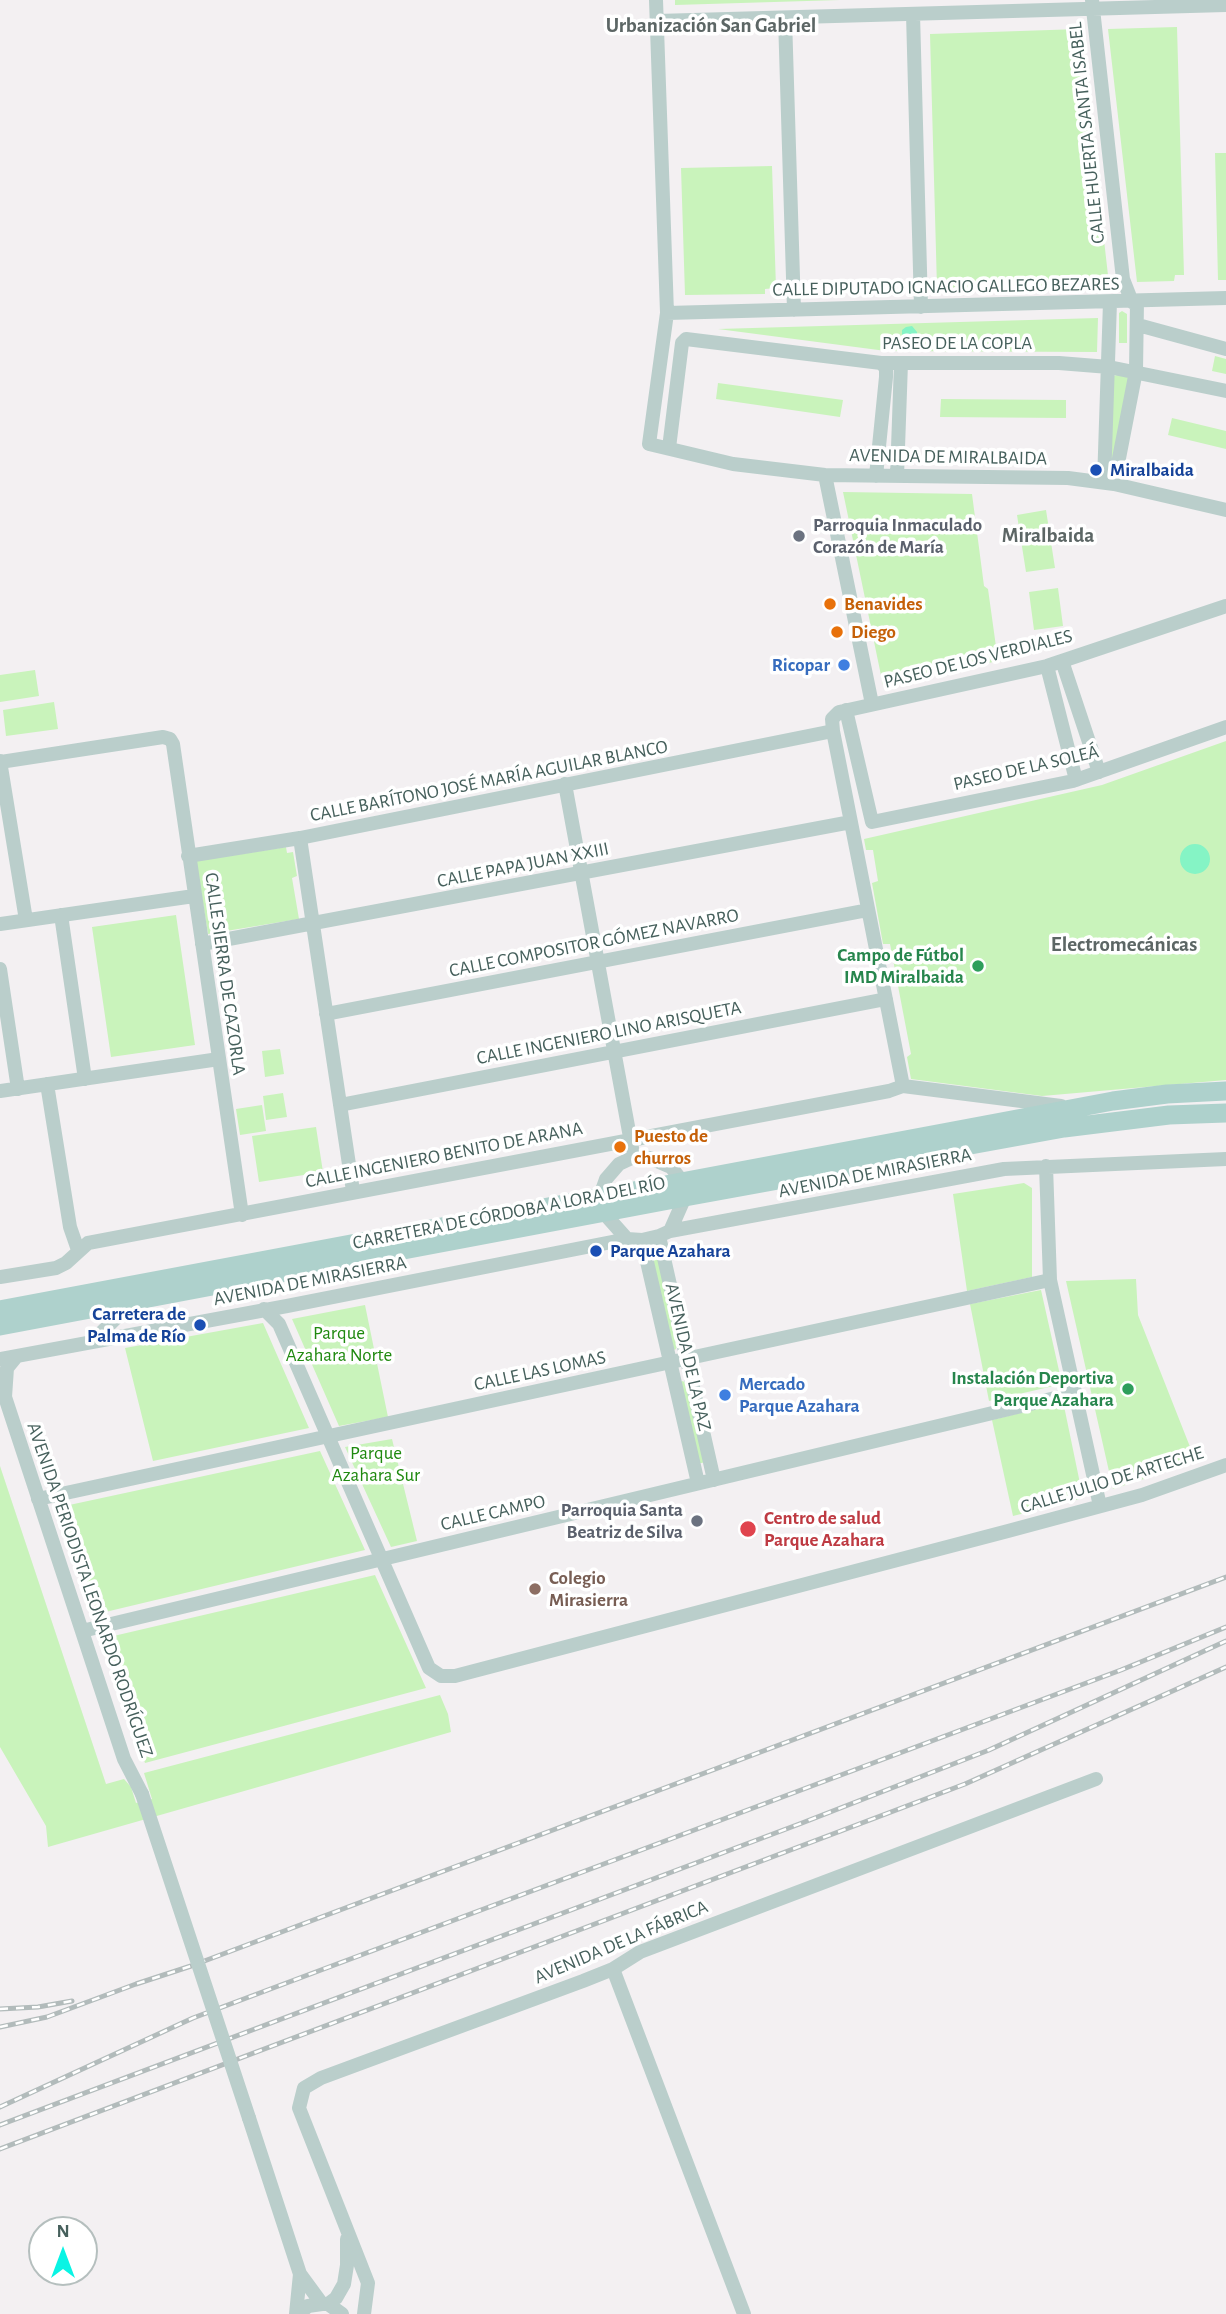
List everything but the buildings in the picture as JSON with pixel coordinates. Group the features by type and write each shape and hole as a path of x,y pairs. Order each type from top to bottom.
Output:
{"main road":[{"name":"CARRETERA DE CÓRDOBA A LORA DEL RÍO","path":"0,1310 683,1189 1076,1108 1167,1094 1226,1091"},
{"name":"CARRETERA DE CÓRDOBA A LORA DEL RÍO","path":"683,1189 1077,1126 1170,1115 1226,1113"},
{"name":"CARRETERA DE CÓRDOBA A LORA DEL RÍO","path":"0,1326 132,1302 601,1204"}],"street":[{"path":"656,0 667,313"},
{"path":"657,21 913,14 1092,4 1226,5"},
{"name":"CALLE HUERTA SANTA ISABEL","path":"1092,4 1123,279 1134,302 1138,325 1136,371 1109,483"},
{"path":"913,14 921,307"},
{"path":"785,18 794,310"},
{"name":"CALLE DIPUTADO IGNACIO GALLEGO BEZARES","path":"667,313 1226,298"},
{"path":"1109,483 1110,302"},
{"name":"AVENIDA DE MIRALBAIDA","path":"667,313 649,444 733,464 825,475 1069,478 1109,483 1226,510"},
{"path":"1138,325 1226,349"},
{"name":"PASEO DE LA COPLA","path":"668,448 682,343 686,338 892,370 938,361 1046,362 1109,367 1226,391"},
{"path":"876,476 892,370"},
{"path":"892,370 897,476"},
{"path":"825,475 872,704"},
{"name":"PASEO DE LOS VERDIALES","path":"846,710 1047,666 1226,606"},
{"path":"1062,661 1099,772"},
{"path":"1047,666 1076,780"},
{"path":"846,710 839,712 832,719 833,731 903,1086 1076,1108"},
{"name":"PASEO DE LA SOLEÁ","path":"846,710 872,822 1076,780 1226,727"},
{"name":"CALLE BARÍTONO JOSÉ MARÍA AGUILAR BLANCO","path":"188,856 300,838 833,731"},
{"name":"CALLE SIERRA DE CAZORLA","path":"0,762 170,738 242,1215"},
{"path":"0,762 26,920"},
{"path":"565,784 634,1157"},
{"name":"CALLE PAPA JUAN XXIII","path":"202,944 851,822"},
{"path":"300,838 353,1191"},
{"path":"0,924 194,896"},
{"name":"CALLE COMPOSITOR GÓMEZ NAVARRO","path":"326,1014 869,910"},
{"path":"61,915 85,1079"},
{"path":"0,969 18,1089"},
{"name":"CALLE INGENIERO LINO ARISQUETA","path":"340,1105 886,999"},
{"path":"0,1091 219,1059"},
{"path":"47,1084 70,1227 78,1250"},
{"name":"CALLE INGENIERO BENITO DE ARANA","path":"0,1276 56,1268 66,1263 88,1243 889,1091 903,1086"},
{"path":"634,1239 601,1204 606,1180 619,1164 634,1157 650,1158 671,1167 683,1189 665,1233"},
{"name":"AVENIDA DE MIRASIERRA","path":"0,1359 1004,1169 1226,1160"},
{"path":"1046,1166 1050,1280 1100,1506"},
{"name":"AVENIDA DE LA PAZ","path":"665,1233 687,1360 714,1480"},
{"name":"AVENIDA DE LA PAZ","path":"634,1239 670,1364 698,1483"},
{"name":"CALLE LAS LOMAS","path":"38,1499 1050,1280"},
{"path":"94,1340 132,1302"},
{"path":"279,1324 282,1312 287,1306"},
{"path":"264,1309 279,1324 383,1559"},
{"name":"AVENIDA PERIODISTA LEONARDO RODRÍGUEZ","path":"16,1357 7,1368 2,1394 124,1759 142,1794 300,2274"},
{"name":"CALLE CAMPO","path":"82,1631 1076,1393"},
{"name":"CALLE JULIO DE ARTECHE","path":"383,1559 429,1668 441,1676 455,1676 1143,1495 1226,1465"},
{"name":"AVENIDA DE LA FÁBRICA","path":"364,2314 368,2283 299,2108 304,2088 321,2078 613,1969 640,1952 1096,1779"},
{"path":"613,1969 744,2314"},
{"name":"AVENIDA DE LA FÁBRICA","path":"325,2304 335,2298 344,2284 347,2265 346,2231"},
{"path":"300,2274 325,2304 342,2314"},
{"path":"298,2314 300,2274"},
{"path":"298,2314 308,2306 325,2304"}],"green space":[{"path":"675,0 840,0 675,5"},
{"path":"1177,27 1184,275 1175,275 1174,281 1137,282 1108,29"},
{"path":"1080,29 1109,284 937,288 930,34"},
{"path":"1215,153 1226,153 1226,280 1218,280"},
{"path":"772,166 776,288 765,289 765,294 685,295 681,168"},
{"path":"1122,311 1127,314 1127,343 1119,343 1119,313"},
{"path":"1098,318 1097,352 886,351 718,329"},
{"path":"1215,356 1226,359 1226,374 1212,371"},
{"path":"1123,374 1132,379 1110,468 1112,376"},
{"path":"718,383 843,400 840,417 716,399"},
{"path":"941,399 1066,400 1066,418 940,417"},
{"path":"1172,418 1226,431 1226,449 1168,435"},
{"path":"843,492 972,494 984,586 988,589 998,661 883,685"},
{"path":"1046,510 1055,568 1026,572 1017,515"},
{"path":"1058,588 1063,626 1034,630 1029,592"},
{"path":"35,670 39,696 0,702 0,675"},
{"path":"54,702 58,729 6,736 3,710"},
{"path":"1226,741 1226,1080 1042,1096 911,1079 907,1057 911,1054 890,944 883,944 872,883 878,881 873,850 866,850 864,839 1102,785"},
{"path":"286,847 287,853 293,852 297,876 292,878 299,919 208,934 196,861"},
{"path":"176,915 195,1045 111,1057 92,927"},
{"path":"280,1049 284,1074 265,1077 262,1051"},
{"path":"283,1093 287,1117 266,1120 263,1096"},
{"path":"262,1105 266,1131 240,1135 236,1109"},
{"path":"316,1127 323,1172 259,1182 252,1136"},
{"path":"1024,1183 1032,1188 1032,1277 967,1291 953,1194"},
{"path":"653,1254 659,1257 679,1344 675,1350 669,1346 649,1259"},
{"name":"Instalación Deportiva Parque Azahara","path":"1136,1279 1138,1315 1196,1462 1113,1489 1066,1281"},
{"path":"1041,1290 1062,1384 989,1401 970,1304"},
{"name":"Parque Azahara Norte","path":"365,1305 388,1417 339,1426 292,1319"},
{"path":"263,1323 309,1428 153,1461 125,1348"},
{"path":"682,1381 688,1383 704,1462 702,1463 698,1463 678,1385"},
{"path":"1060,1403 1064,1406 1082,1493 1080,1499 1013,1516 992,1420"},
{"name":"Parque Azahara Sur","path":"392,1439 417,1541 391,1547 345,1447"},
{"path":"320,1451 365,1550 97,1614 60,1507"},
{"path":"0,1466 106,1784 124,1779 131,1787 136,1803 152,1799 144,1773 440,1695 448,1714 451,1732 48,1847 46,1826 0,1747"},
{"path":"375,1575 426,1688 145,1763 105,1638"}],"shaded area":[{"path":"912,326 917,332 918,345 914,350 907,349 902,344 902,330"},
{"path":"1195,844 1205,849 1210,859 1205,869 1195,874 1185,869 1180,859 1185,849"}],"railway":[{"path":"0,2027 47,2017 191,1966 1226,1577"},
{"path":"0,2107 193,2018 1121,1670 1226,1627"},
{"path":"0,2125 989,1750 1226,1641"},
{"path":"0,2149 965,1784 1226,1667"},
{"path":"0,2009 38,2007 72,2001"}],"place":[{"name":"Miralbaida","path":"1096,470"},
{"name":"Parroquia Inmaculado Corazón de María","path":"799,536"},
{"name":"Benavides","path":"830,604"},
{"name":"Diego","path":"837,632"},
{"name":"Ricopar","path":"844,665"},
{"name":"Campo de Fútbol IMD Miralbaida","path":"978,966"},
{"name":"Puesto de churros","path":"620,1147"},
{"name":"Parque Azahara","path":"596,1251"},
{"name":"Carretera de Palma de Río","path":"200,1325"},
{"name":"Instalación Deportiva Parque Azahara","path":"1128,1389"},
{"name":"Mercado Parque Azahara","path":"725,1395"},
{"name":"Parroquia Santa Beatriz de Silva","path":"697,1521"},
{"name":"Centro de salud Parque Azahara","path":"748,1529"},
{"name":"Colegio Mirasierra","path":"535,1589"}],"district":[{"name":"Urbanización San Gabriel","path":"711,26"},
{"name":"Miralbaida","path":"1048,536"},
{"name":"Electromecánicas","path":"1124,945"}]}
